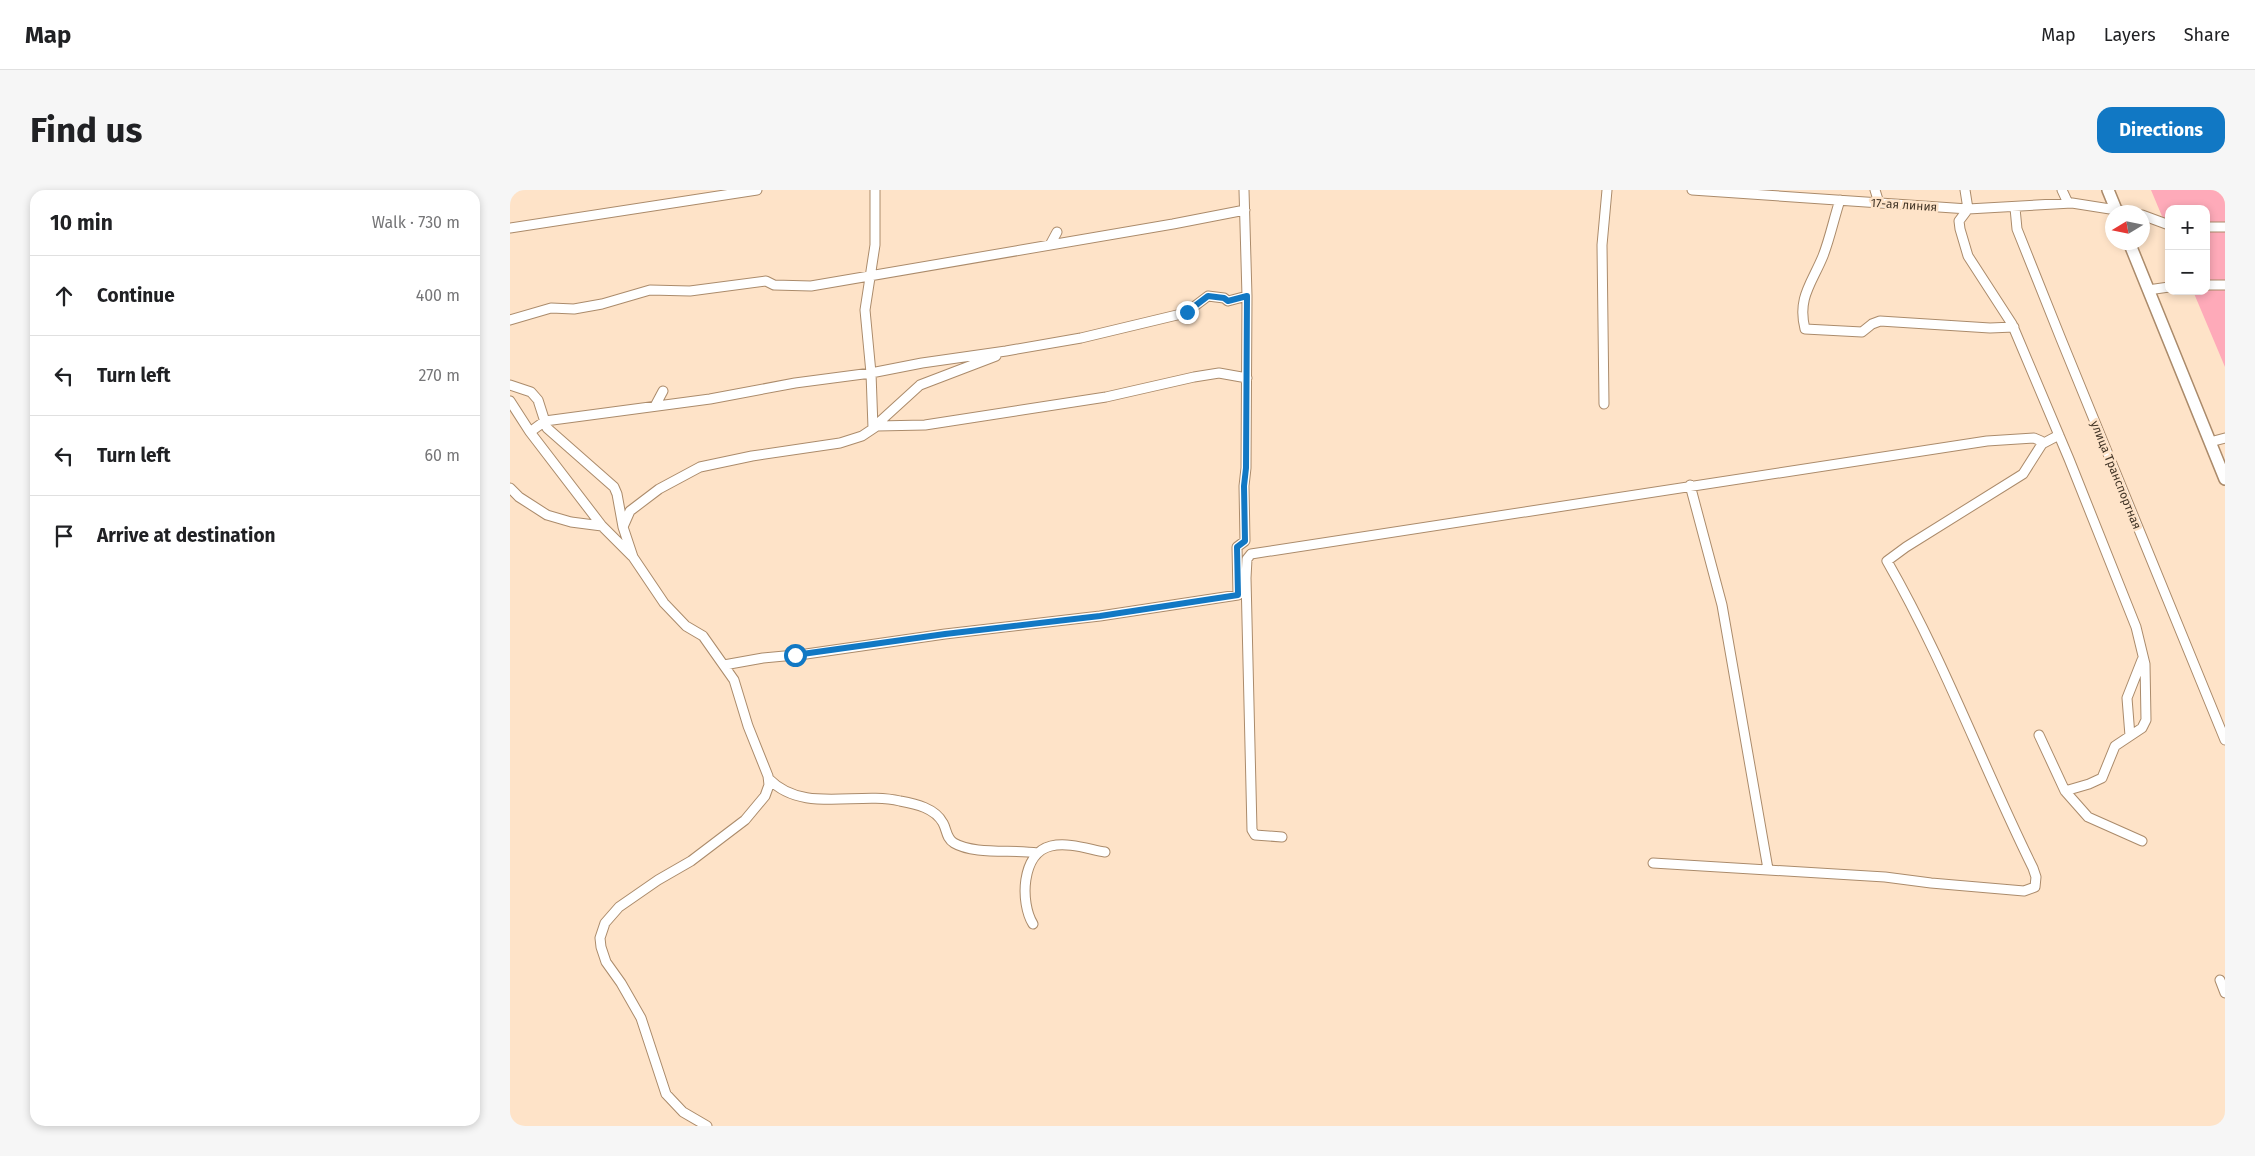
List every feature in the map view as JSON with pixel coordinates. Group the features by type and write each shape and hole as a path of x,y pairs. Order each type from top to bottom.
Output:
{"main road":[{"path":"2108,190 2114,205"},
{"path":"2132,250 2225,479"}],"street":[{"path":"510,228 757,190"},
{"path":"873,428 871,373 864,310 876,236 875,190"},
{"path":"724,665 763,658 806,654 945,634 1100,616 1238,595 1237,547 1245,541 1247,296 1244,190"},
{"path":"1604,404 1602,245 1607,190"},
{"name":"17-ая линия","path":"1692,190 1761,192 1879,204 1968,209 2015,208 2068,203 2105,209"},
{"path":"1876,190 1879,204"},
{"path":"1965,190 1968,209 1960,221 1960,229 1968,256 2014,327 2136,627 2143,658 2146,678 2146,720 2142,728 2115,746 2102,778 2064,791"},
{"path":"2062,190 2068,203"},
{"path":"1840,200 1824,255 1805,295 1802,317 1805,329 1862,332 1880,322 1990,328 2014,327"},
{"name":"улица Транспортная","path":"2015,208 2017,229 2225,740"},
{"path":"510,320 551,308 574,309 602,304 650,290 690,291 766,281 774,285 802,287 1245,210"},
{"path":"2150,218 2165,224"},
{"path":"2210,227 2225,226"},
{"path":"1050,245 1057,232"},
{"path":"2210,285 2225,285"},
{"path":"2148,290 2165,288"},
{"path":"530,432 545,422 710,399 795,383 871,373 1081,338 1177,316 1187,312 1208,296 1224,298 1228,301 1247,296"},
{"path":"622,527 630,511 659,489 700,467 752,456 840,444 862,436 920,385 1006,351"},
{"path":"873,428 887,425 898,427 925,425 1106,397 1194,376 1219,373 1247,378"},
{"path":"510,385 531,392 538,400 547,428 614,487 617,494 622,527 633,557"},
{"path":"655,406 663,391"},
{"path":"510,401 530,432 602,526 633,557 664,603 686,626 703,636 724,665 734,680 741,706 769,780 778,789 788,794 822,800 899,800 937,814 944,825 946,834 954,842 968,847 998,852 1018,851 1037,853 1052,846 1081,847 1105,852"},
{"path":"1653,863 1768,869 1839,876 1885,877 1931,884 2024,891 2035,888 2036,877 2033,868 1955,696 1888,561 1906,547 2023,474 2042,444 2059,435"},
{"path":"1282,837 1255,835 1252,830 1246,578 1247,559 1252,554 1690,485 1987,441 2034,438 2041,440 2042,444"},
{"path":"2210,442 2225,438"},
{"path":"1690,485 1722,605 1768,869"},
{"path":"510,488 519,497 547,515 571,522 602,526"},
{"path":"2130,736 2127,698 2143,658"},
{"path":"2039,735 2064,791 2088,817 2142,841"},
{"path":"707,1126 683,1112 666,1094 641,1018 621,983 606,962 600,938 605,923 619,907 658,880 691,862 745,820 766,796 769,780"},
{"path":"1033,924 1026,910 1024,895 1027,874 1037,853"},
{"path":"2220,980 2225,993"}],"shaded area":[{"path":"2151,190 2225,190 2225,367 2195,295 2210,295 2210,205 2165,205 2165,223"}],"route":[{"path":"795,655 903,639 1100,616 1210,601 1238,595 1237,547 1245,541 1247,296 1228,301 1224,298 1208,296 1187,312"}]}
